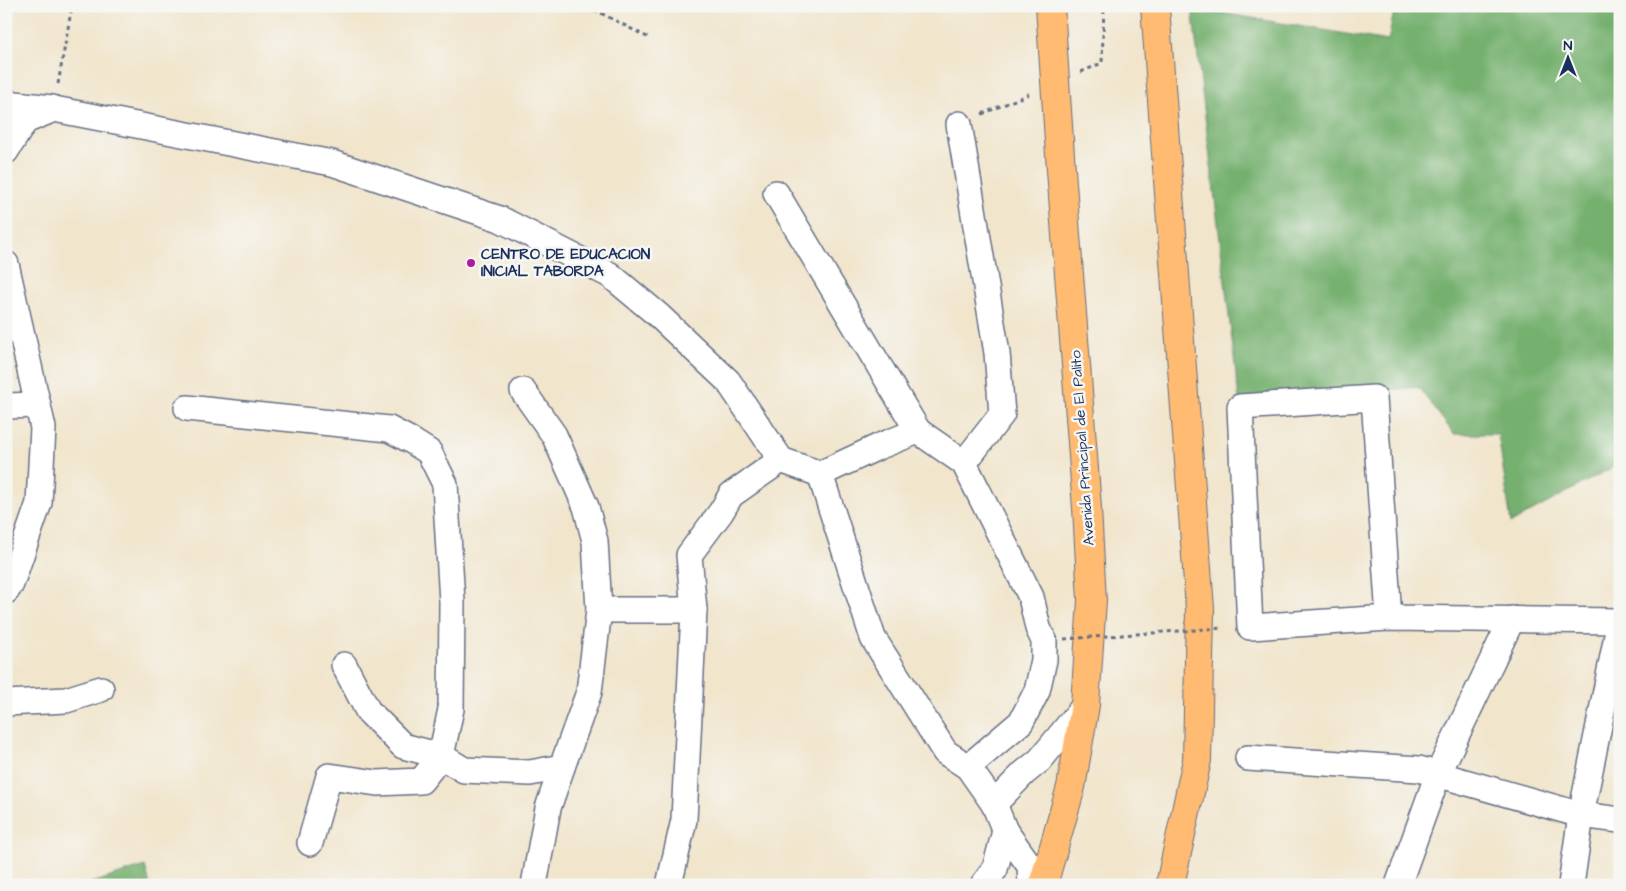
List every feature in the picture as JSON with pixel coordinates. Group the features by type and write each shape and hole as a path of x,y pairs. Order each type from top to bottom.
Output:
{"highway":[{"name":"Avenida Principal de El Palito","path":"1043,885 1071,787 1085,705 1092,600 1088,517 1050,6"},
{"path":"1155,6 1200,609 1197,760 1170,885"}],"street":[{"path":"6,103 54,108 332,162 500,219 610,275 658,315 728,382 781,460 820,474 880,446 918,431"},
{"path":"6,151 25,121 54,108"},
{"path":"959,124 997,353 1002,414 964,463"},
{"path":"776,193 918,431 964,463 1031,597 1038,628 1044,641 1044,660 1036,691 1021,722 968,766"},
{"path":"6,264 43,428 39,503 11,584 6,591"},
{"path":"523,391 554,435 586,507 595,541 599,610 589,692 548,808 534,885"},
{"path":"1389,618 1374,398 1240,406 1250,627 1389,618 1620,621 1581,815 1571,885"},
{"path":"6,406 38,405"},
{"path":"187,408 389,429 429,452 445,484 452,602 451,709 441,756 421,781 377,783 328,776 310,843"},
{"path":"669,885 684,820 694,610 688,555 721,512 731,495 781,460"},
{"path":"820,474 873,638 945,752 968,766 994,804 1006,831 1030,866 1031,885"},
{"path":"599,610 694,610"},
{"path":"1398,885 1438,774 1512,619"},
{"path":"344,665 368,711 403,746 441,756 464,770 530,773 562,766"},
{"path":"6,703 66,700 101,689"},
{"path":"994,804 1024,773 1040,760 1085,705"},
{"path":"1248,758 1419,769 1581,815 1620,820"},
{"path":"982,885 995,869 1006,831"}],"path":[{"path":"54,108 72,6"},
{"path":"587,6 649,38"},
{"path":"1064,639 1223,628"}],"green space":[{"path":"1395,6 1620,6 1620,463 1511,523 1498,434 1454,434 1418,387 1240,407 1192,8 1388,41"},
{"path":"145,866 150,885 85,885"}],"place":[{"name":"CENTRO DE EDUCACION INICIAL TABORDA","path":"471,263"}]}
